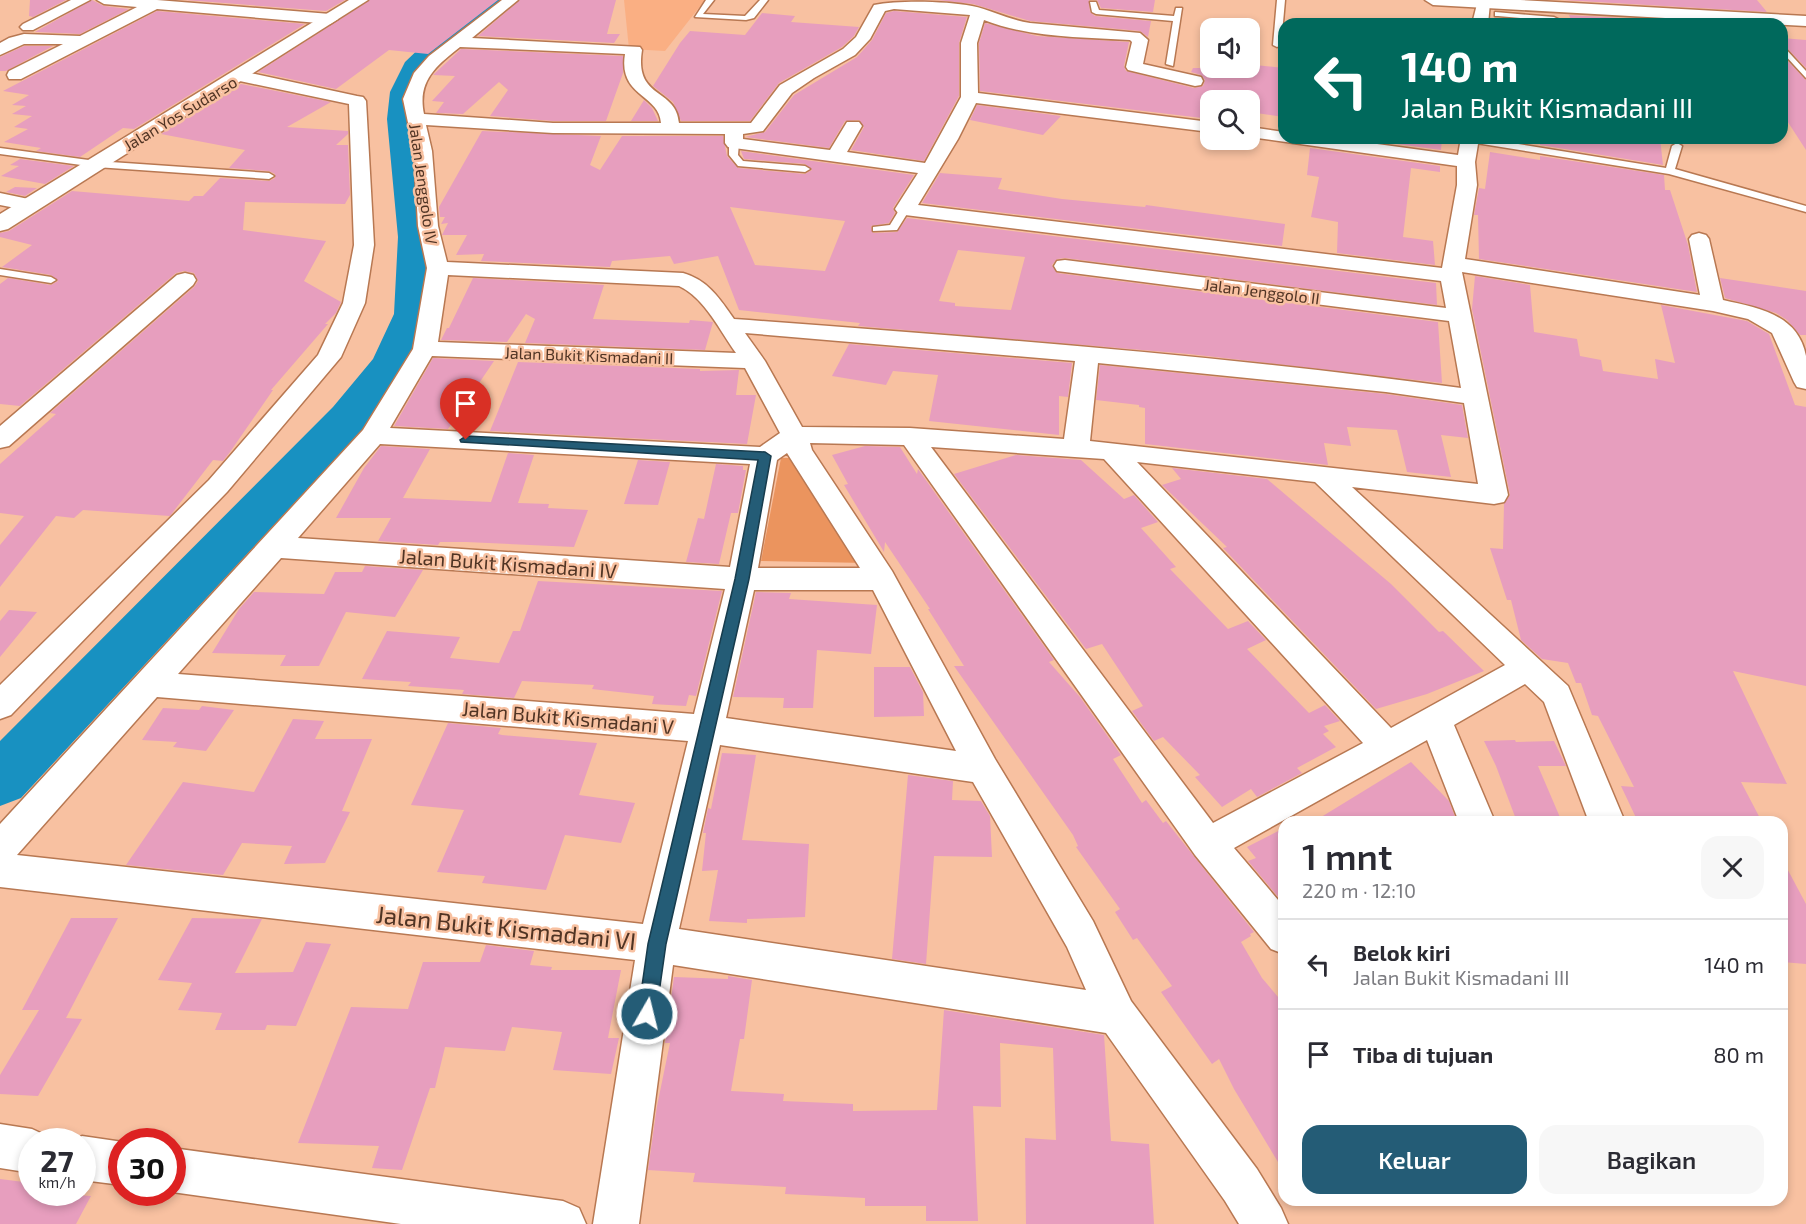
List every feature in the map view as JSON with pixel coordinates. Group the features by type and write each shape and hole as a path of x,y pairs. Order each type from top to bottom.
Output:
{"main road":[{"name":"Jalan Yos Sudarso","path":"0,224 360,0"},
{"path":"1433,0 1483,3 1511,14 1636,18"},
{"path":"1578,0 1806,12"},
{"path":"1788,21 1806,21"}],"street":[{"path":"28,27 84,0"},
{"path":"104,0 330,19"},
{"name":"Jalan Jenggolo IV","path":"438,268 428,226 423,151 412,99 422,73 455,42 511,0"},
{"path":"1481,18 1483,3"},
{"path":"15,75 153,5"},
{"path":"734,137 757,127 786,89 849,52 862,39 879,8 894,5 974,8 1030,28 1134,36 1140,40 1128,84"},
{"path":"974,8 969,43 970,97 931,169 905,209 1452,270 1713,304 1756,314 1782,329 1806,382"},
{"path":"0,50 15,41 24,39 84,40"},
{"path":"455,42 634,47 630,63 631,70 637,82 654,101 666,107 672,117 670,128"},
{"path":"1134,67 1195,81"},
{"path":"0,706 218,486 329,357 341,336 354,303 364,245 357,101 241,76"},
{"path":"970,97 1121,109 1200,125"},
{"path":"415,119 553,128 670,128 734,137 836,158 931,169"},
{"path":"836,158 853,126"},
{"path":"1260,133 1278,136"},
{"path":"1337,144 1466,162"},
{"path":"373,435 765,456 794,435 910,436 1076,448 1494,495 1452,270 1467,185 1466,162 1469,144"},
{"path":"0,199 31,205"},
{"path":"1699,239 1713,304"},
{"name":"Jalan Jenggolo II","path":"1065,266 1459,316"},
{"path":"0,849 274,548 373,435 425,349 438,268 683,280 694,285 710,299 753,362 794,435 799,451 882,579 983,770 1080,934 1117,1014 1241,1185 1265,1224"},
{"path":"0,440 185,280"},
{"path":"727,325 975,344 1386,385 1474,397"},
{"name":"Jalan Bukit Kismadani II","path":"425,349 753,362"},
{"path":"1076,448 1087,356"},
{"path":"910,436 1208,844 1278,929"},
{"path":"1113,453 1387,746"},
{"path":"616,1224 657,944 742,579 765,456"},
{"path":"1323,475 1557,695 1605,816"},
{"name":"Jalan Bukit Kismadani IV","path":"274,548 742,579 882,579"},
{"path":"1208,844 1528,668"},
{"name":"Jalan Bukit Kismadani V","path":"150,684 707,729 983,770"},
{"path":"1435,719 1475,816"},
{"name":"Jalan Bukit Kismadani VI","path":"0,870 657,944 1117,1014"},
{"path":"0,1146 18,1148"},
{"path":"186,1172 563,1224"}],"lane":[{"path":"710,0 698,15 746,18 751,16 764,0"},
{"path":"1279,18 1281,0"},
{"path":"1093,4 1096,12 1177,20"},
{"path":"1170,64 1179,4"},
{"path":"1277,45 1278,34"},
{"path":"1788,54 1806,76"},
{"path":"734,137 733,157 741,164 805,169"},
{"path":"1506,144 1670,171 1806,209"},
{"path":"1670,171 1677,146"},
{"path":"0,151 96,164 269,176"},
{"path":"877,229 893,228 905,209"},
{"path":"0,272 51,280"}],"shaded area":[{"path":"624,0 705,0 665,51 629,49"},
{"path":"781,458 801,458 867,563 761,561"}],"building":[{"path":"30,0 66,0 33,17 29,16"},
{"path":"92,0 104,6 129,9 80,34 35,32"},
{"path":"185,0 345,0 326,11"},
{"path":"370,0 498,0 428,54 389,50 336,89 258,72"},
{"path":"520,0 616,0 607,34 620,34 614,43 478,36"},
{"path":"937,0 1089,0 1090,12 1095,16 1151,21 1148,37 1140,31 1030,21 973,4"},
{"path":"1097,0 1155,0 1153,12 1101,8"},
{"path":"1562,0 1757,0 1767,12"},
{"path":"157,11 305,24 134,129 123,128 80,157 36,151 41,148 4,142 28,129 14,127 32,116 12,114 26,106 12,105 29,95 3,91"},
{"path":"894,11 967,17 959,43 959,96 924,161 851,150 864,127 859,120 845,121 829,148 745,137 765,132 794,95 857,57 872,40 886,13"},
{"path":"762,13 795,16 791,22 859,27 854,36 842,47 779,83 750,121 681,121 673,102 653,86 680,43 690,31 745,35"},
{"path":"1569,15 1623,18 1570,18"},
{"path":"985,23 1037,36 1129,42 1124,66 1126,71 1194,88 1203,86 1203,78 1260,78 1260,66 1278,67 1278,116 1260,114 1260,90 1200,90 1200,118 980,91 979,43"},
{"path":"1788,38 1806,40 1806,68 1788,49"},
{"path":"24,46 53,46 6,71 0,71 0,57"},
{"path":"461,49 623,56 623,73 606,121 553,121 490,116 508,90 499,82 463,114 436,113 444,102 432,101 455,76 433,75"},
{"path":"1788,61 1806,80 1806,150 1788,122"},
{"path":"1193,68 1200,68 1200,75 1191,72"},
{"path":"241,84 331,102 287,127 348,131 348,134 336,145 348,145 350,195 345,204 245,202 243,230 326,241 304,281 341,302 336,313 271,390 273,390 223,461 213,460 170,516 83,510 74,518 56,516 0,587 0,545 24,516 0,513 0,464 56,414 50,413 194,287 198,281 194,273 184,271 176,273 20,406 0,404 0,284 8,278 51,285 58,281 51,275 2,267 32,245 0,237 0,233 9,231 72,191 189,201 194,196 203,196 220,178 269,181 275,178 275,174 269,171 229,168 245,150 161,134"},
{"path":"644,100 652,108 658,121 631,121"},
{"path":"977,105 1061,116 1043,135 970,120"},
{"path":"482,131 601,136 590,165 600,170 622,136 723,136 727,156 738,168 805,174 812,170 805,164 744,159 741,151 914,175 893,208 895,213 889,223 871,226 873,233 897,232 907,218 1436,283 1437,305 1065,258 1057,259 1052,265 1057,273 1438,322 1442,383 1189,354 858,326 860,323 739,310 718,256 674,264 670,256 612,261 610,267 481,261 484,254 456,255 467,235 442,235 448,223 441,224 445,217 440,217 439,207","holes":["730,207 845,221 825,271 755,265","958,250 1025,257 1011,310 955,306 955,303 939,301"]},
{"path":"1397,144 1442,144 1441,150"},
{"path":"1661,144 1663,165 1540,145"},
{"path":"1310,148 1440,166 1440,172 1411,168 1403,237 1433,241 1435,265 1337,253 1338,222 1311,217 1319,177 1307,175"},
{"path":"1490,152 1540,160 1540,156 1664,175 1665,190 1670,190 1688,245 1697,292 1479,259 1478,215 1474,215 1479,188 1485,189"},
{"path":"20,159 74,166 45,184 1,176 19,166 10,165"},
{"path":"940,173 1002,178 998,189 1062,199 1145,207 1146,205 1285,224 1282,246 922,203"},
{"path":"15,187 37,188 25,196 6,192"},
{"path":"1475,276 1530,285 1534,332 1577,339 1580,356 1601,360 1603,371 1658,379 1655,359 1675,363 1661,305 1747,321 1769,334 1795,405 1806,407 1806,686 1733,671 1787,784 1741,782 1759,816 1635,816 1621,786 1634,787 1598,716 1592,715 1581,683 1576,683 1568,663 1542,659 1521,640 1511,600 1507,600 1490,548 1503,549 1504,504 1510,495 1472,309"},
{"path":"473,278 604,285 593,319 713,322 705,350 525,343 535,319 526,314 507,342 441,340"},
{"path":"1720,278 1806,291 1806,335 1800,335 1787,320 1776,313 1725,298"},
{"path":"849,344 1072,363 1068,397 1059,396 1059,435 929,421 938,375 893,371 886,385 832,376"},
{"path":"433,358 494,361 448,429 394,426"},
{"path":"518,362 700,369 700,371 739,370 736,395 756,395 747,444 490,431"},
{"path":"1100,365 1386,394 1462,405 1468,438 1441,435 1451,477 1407,472 1397,430 1347,427 1351,446 1324,443 1328,465 1145,444 1145,408 1139,405 1096,400"},
{"path":"381,446 430,449 403,498 491,502 508,453 534,455 518,503 549,504 548,508 588,510 574,547 466,542 440,542 438,545 378,541 391,518 336,518 364,468"},
{"path":"865,446 900,447 917,474 918,469 1054,660 1049,662 1080,697 1121,755 1113,759 1142,803 1146,800 1163,823 1166,821 1254,932 1241,942 1262,978 1278,997 1278,1162 1234,1089 1219,1059 1212,1064 1161,992 1172,986 1137,938 1133,940 1115,912 1120,909 1076,847 1078,846 1073,835 954,666 964,666 928,609 930,609 885,542 884,552 844,485 848,484 832,455"},
{"path":"1016,455 1081,460 1124,499 1134,495 1158,522 1141,528 1176,567 1170,569 1228,629 1248,621 1266,640 1247,649 1309,713 1325,705 1340,721 1324,726 1329,731 1323,734 1336,747 1297,768 1302,773 1257,797 1251,789 1222,807 1195,777 1200,775 1163,737 1154,741 1132,711 1143,706 1102,644 1086,649 954,474"},
{"path":"638,460 670,462 658,505 624,504"},
{"path":"716,464 743,466 743,470 746,470 738,513 731,513 719,564 686,562 698,518 704,519"},
{"path":"1172,468 1267,479 1391,584 1439,632 1443,631 1484,671 1427,694 1376,709 1223,548 1227,547 1162,485 1181,479"},
{"path":"365,566 423,570 395,617 346,612 319,666 280,666 286,655 212,653 239,609 254,592 324,594 335,572 362,572"},
{"path":"538,581 722,591 696,696 689,695 686,706 652,704 654,696 592,689 594,685 522,681 514,698 462,694 464,690 408,686 411,682 362,679 387,631 460,637 450,658 499,663 513,631 520,631"},
{"path":"756,592 791,593 789,599 877,605 871,654 817,650 813,708 783,708 784,698 733,697"},
{"path":"9,610 37,612 0,657 0,621"},
{"path":"874,667 910,667 923,692 924,716 874,717"},
{"path":"202,706 234,710 206,751 173,747 177,742 142,740 163,708 199,710"},
{"path":"293,719 324,721 315,739 372,739 342,811 350,812 325,863 284,864 292,846 242,843 223,875 126,865 183,782 254,792"},
{"path":"448,723 501,728 498,734 502,735 597,743 579,795 635,803 621,843 565,835 546,890 482,883 485,876 437,872 464,810 411,805"},
{"path":"1484,741 1554,741 1566,766 1538,766 1559,816 1515,816"},
{"path":"722,753 756,755 742,840 809,844 805,917 747,919 747,923 709,921 718,870 702,871 706,833 703,833 708,808 711,809"},
{"path":"1411,762 1449,801 1455,816 1323,816"},
{"path":"908,775 953,781 952,800 981,801 990,816 992,857 934,856 926,964 892,959"},
{"path":"1278,831 1278,897 1248,861 1256,858 1247,847"},
{"path":"1788,870 1806,904 1806,964 1788,962"},
{"path":"71,918 118,918 66,1018 82,1019 38,1096 0,1094 0,1075 39,1010 22,1010"},
{"path":"192,918 262,919 235,973 293,972 306,942 331,944 296,1026 267,1025 265,1030 215,1030 222,1013 178,1010 192,983 158,980"},
{"path":"486,945 534,951 530,965 552,967 551,970 621,970 608,1038 619,1038 611,1074 553,1070 562,1032 512,1027 505,1051 445,1047 435,1088 430,1088 402,1170 372,1168 379,1146 298,1143 351,1007 408,1009 423,962 480,962"},
{"path":"728,976 752,980 744,1039 740,1039 731,1091 784,1094 783,1101 853,1104 853,1111 937,1110 944,1010 1104,1035 1111,1141 1149,1144 1154,1224 1026,1224 1025,1138 1056,1140 1053,1048 1000,1043 1001,1107 973,1106 978,1221 926,1221 926,1206 865,1206 865,1198 785,1194 786,1187 693,1182 695,1173 648,1170 657,1106 670,1043 665,1043 674,977 728,979"},
{"path":"0,1179 18,1181 18,1206 86,1206 76,1224 0,1224"}],"waterway":[{"path":"0,780 349,417 392,362 414,314 416,237 402,119 405,92 415,68 436,48 500,0"}],"route":[{"path":"466,440 765,456 742,579 657,944 647,1014"}]}
